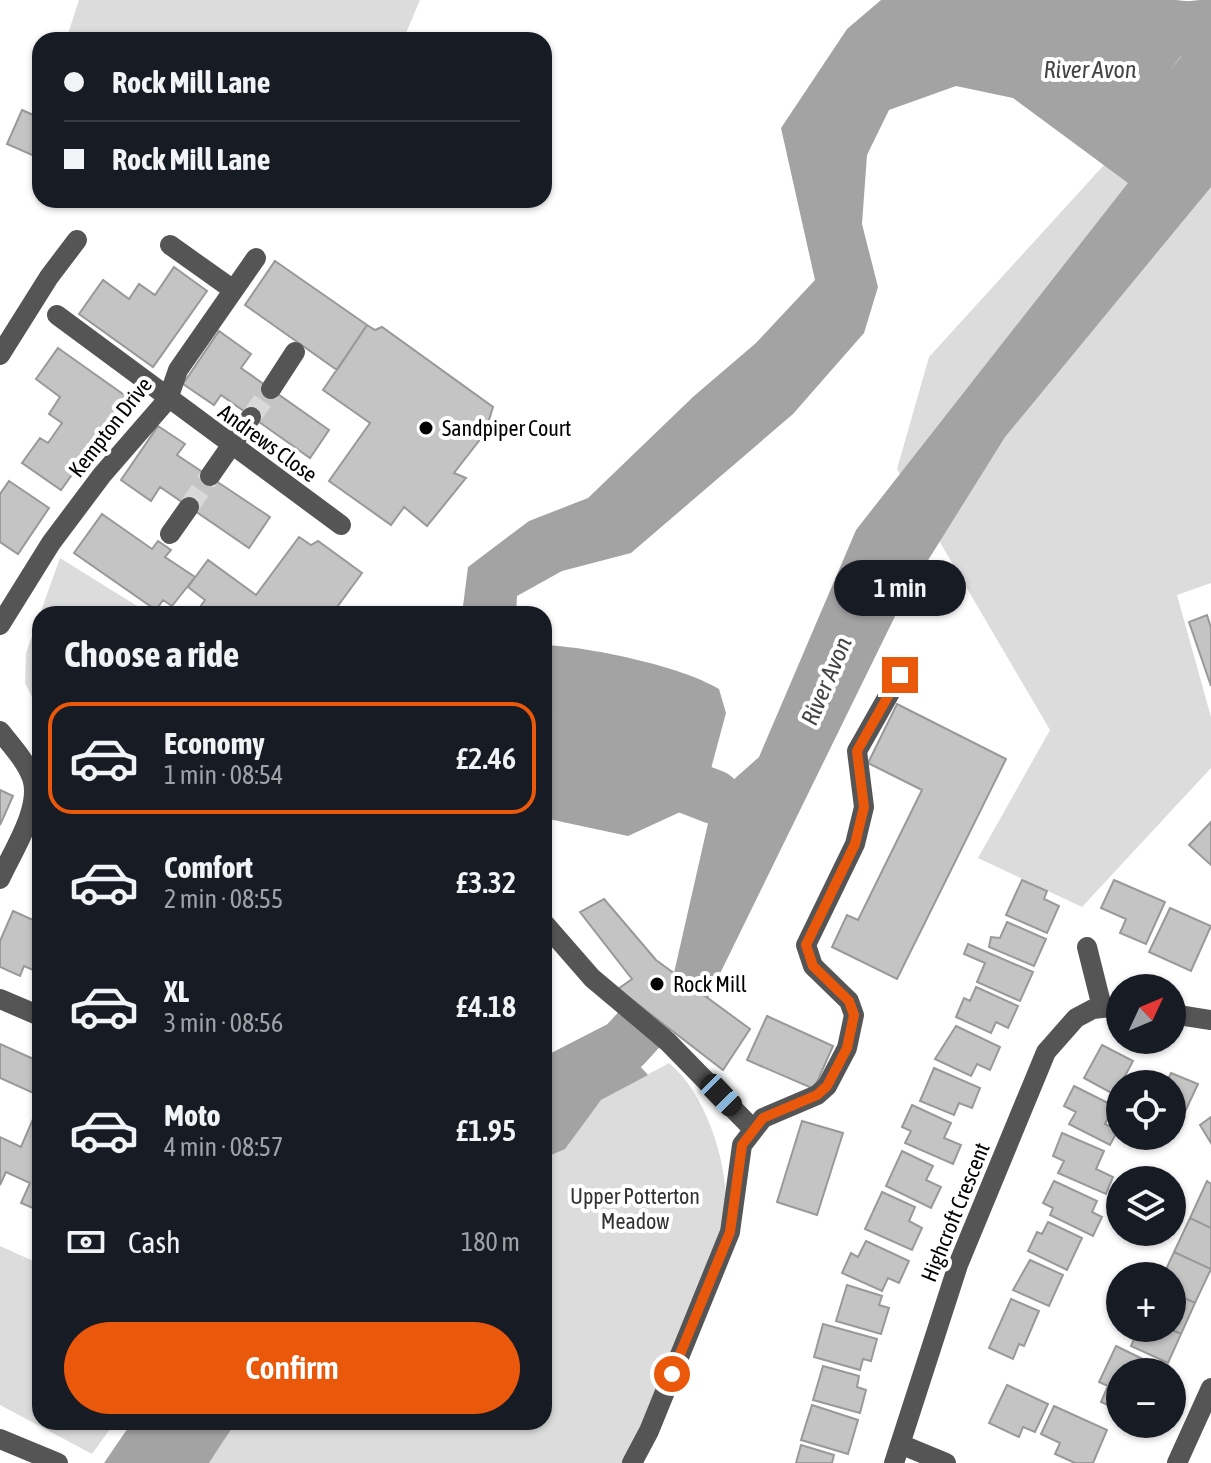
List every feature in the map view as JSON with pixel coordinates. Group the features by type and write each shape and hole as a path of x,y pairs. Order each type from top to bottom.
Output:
{"street":[{"path":"0,355 49,277 77,240"},
{"path":"170,245 232,289"},
{"name":"Kempton Drive","path":"0,625 59,532 168,399 178,370 256,258"},
{"name":"Andrews Close","path":"57,315 230,446 341,525"},
{"path":"271,389 295,352"},
{"path":"210,476 251,417"},
{"path":"170,534 189,507"},
{"path":"632,1463 649,1431 730,1232 742,1145 752,1128 785,1108 817,1095 827,1086 847,1048 854,1015 849,1001 813,966 806,945 855,844 864,807 857,751 900,675"},
{"path":"0,731 27,767 32,783"},
{"path":"0,879 29,813 32,799"},
{"path":"552,932 612,996 668,1042 752,1128"},
{"name":"Highcroft Crescent","path":"1087,947 1106,994"},
{"path":"0,999 32,1013"},
{"name":"Highcroft Crescent","path":"897,1454 958,1265 1046,1052 1076,1018 1106,1009"},
{"path":"1186,1016 1211,1020"},
{"path":"1177,1463 1211,1388"},
{"path":"0,1439 58,1463"},
{"path":"897,1454 946,1463"}],"green space":[{"path":"79,0 420,0 406,32 69,32"},
{"path":"1211,16 1211,583 1177,595 1211,717 1211,768 1082,907 978,858 1050,730 897,469 929,357 1103,166"},
{"path":"60,558 137,606 43,606"},
{"path":"32,636 32,697 25,683 26,653"},
{"name":"Upper Potterton Meadow","path":"669,1063 684,1078 707,1117 716,1140 725,1188 724,1232 716,1256 664,1380 623,1463 209,1463 231,1430 552,1430 552,1155 601,1100"},
{"path":"0,1246 32,1260 32,1422 0,1405"},
{"path":"47,1430 109,1430 92,1454"}],"water":[{"path":"881,0 1176,0 1211,4 1211,14 1168,74 1211,16 1211,187 1005,437 902,602 708,998 674,973 714,797 759,757 856,530 1128,183 1013,98 956,86 889,110 867,155 862,224 878,287 864,333 793,414 631,553 562,571 517,596 516,606 463,606 468,567 529,521 588,498 694,396 756,343 815,280 781,128 847,29"},
{"path":"552,646 585,649 659,665 719,689 726,713 702,802 628,836 552,820"},
{"path":"610,1033 648,1075 601,1100 565,1149 552,1155 552,1067 598,1044"},
{"path":"127,1430 231,1430 209,1463 104,1463"}],"building":[{"path":"22,110 32,114 32,155 7,144"},
{"path":"275,261 367,325 337,370 245,305"},
{"path":"174,267 207,291 153,367 79,314 103,280 129,299 139,284 155,295"},
{"name":"Sandpiper Court","path":"367,325 375,330 382,327 493,407 485,433 454,473 466,478 427,526 404,507 391,525 329,481 370,423 323,390"},
{"path":"219,331 251,354 241,368 329,430 310,458 221,395 214,405 183,384"},
{"path":"58,348 127,397 61,490 22,463 40,438 48,443 62,423 49,414 60,397 36,379"},
{"path":"158,426 185,444 177,455 270,517 249,548 160,487 151,501 121,480"},
{"path":"9,481 49,508 18,554 0,542 0,494"},
{"path":"102,514 152,549 158,541 171,550 165,557 195,577 172,606 163,600 159,606 150,606 74,553"},
{"path":"299,537 311,545 318,541 362,573 338,606 201,606 205,600 188,587 208,560 256,595"},
{"path":"1207,615 1211,628 1211,686 1189,622"},
{"path":"897,704 1006,759 897,979 832,947 847,915 858,920 922,790 868,763"},
{"path":"0,790 13,796 0,825"},
{"path":"1211,822 1211,865 1189,845"},
{"path":"1022,880 1047,891 1044,899 1059,906 1047,933 1006,915"},
{"path":"1114,880 1165,902 1146,944 1120,933 1126,919 1101,908"},
{"name":"Rock Mill","path":"604,899 656,960 750,1029 723,1070 618,989 632,979 580,912"},
{"path":"1170,908 1211,926 1191,971 1149,952"},
{"path":"13,911 32,919 32,970 24,966 20,976 0,967 0,941"},
{"path":"1007,922 1046,939 1034,966 989,947 991,937 1000,938"},
{"path":"968,944 1033,972 1020,1001 977,982 985,963 964,954"},
{"path":"976,987 1018,1006 1008,1028 996,1022 991,1033 956,1017 964,998 970,1001"},
{"path":"767,1016 833,1046 814,1089 747,1060"},
{"path":"956,1026 1000,1047 990,1070 977,1064 971,1076 935,1059"},
{"path":"0,1044 32,1058 32,1092 0,1078"},
{"path":"1102,1045 1106,1047 1106,1054 1119,1054 1133,1061 1128,1070 1106,1070 1106,1090 1084,1078"},
{"path":"934,1068 980,1088 972,1108 959,1103 954,1115 920,1101"},
{"path":"1186,1079 1198,1084 1186,1110"},
{"path":"1074,1086 1106,1102 1106,1143 1069,1124 1076,1112 1064,1106"},
{"path":"912,1105 951,1123 944,1138 961,1145 953,1164 905,1143 911,1131 902,1127"},
{"path":"1211,1117 1211,1143 1200,1125"},
{"path":"32,1121 32,1208 21,1203 30,1183 6,1172 0,1185 0,1137 21,1147"},
{"path":"802,1121 843,1133 817,1215 777,1202"},
{"path":"1062,1133 1104,1151 1096,1169 1106,1174 1106,1194 1058,1173 1064,1161 1053,1156"},
{"path":"902,1151 933,1166 926,1180 941,1187 931,1208 886,1186"},
{"path":"1054,1181 1097,1201 1092,1212 1102,1217 1093,1236 1050,1215 1053,1208 1043,1203"},
{"path":"1207,1181 1211,1184 1211,1228 1190,1218"},
{"path":"882,1192 915,1207 909,1221 922,1228 912,1250 865,1229"},
{"path":"1190,1218 1211,1228 1211,1269 1174,1252 1177,1246 1186,1246 1186,1226"},
{"path":"1048,1222 1082,1238 1067,1270 1028,1251 1037,1232 1042,1234"},
{"path":"866,1241 909,1261 899,1283 888,1278 882,1291 842,1273 851,1253 858,1257"},
{"path":"1174,1252 1211,1269 1195,1303 1186,1299 1186,1262 1169,1262"},
{"path":"1030,1260 1063,1275 1049,1306 1013,1290"},
{"path":"847,1285 882,1296 879,1305 889,1308 881,1334 836,1321"},
{"path":"1011,1299 1039,1311 1024,1346 1019,1344 1013,1359 989,1348"},
{"path":"1186,1299 1195,1303 1186,1323"},
{"path":"823,1324 877,1339 871,1361 863,1359 860,1370 814,1357"},
{"path":"1133,1342 1177,1342 1170,1358 1157,1358 1131,1346"},
{"path":"1116,1346 1141,1358 1110,1358"},
{"path":"823,1366 859,1376 857,1387 866,1390 860,1413 813,1400"},
{"path":"1106,1367 1106,1385 1099,1382"},
{"path":"1007,1385 1048,1404 1035,1432 1023,1427 1019,1437 989,1423"},
{"path":"812,1405 858,1420 848,1454 801,1440"},
{"path":"1054,1406 1106,1430 1093,1463 1075,1463 1055,1454 1060,1443 1041,1434"},
{"path":"801,1445 834,1455 832,1463 796,1463"}],"waterway":[{"name":"River Avon","path":"1124,35 1211,26"},
{"path":"552,741 588,748 714,797"},
{"name":"River Avon","path":"552,1083 624,1046 645,1023"}],"tunnel":[{"path":"251,417 271,389"},
{"path":"189,507 210,476"}],"place":[{"name":"Sandpiper Court","path":"426,428"},
{"name":"Rock Mill","path":"657,984"}],"route":[{"path":"672,1374 730,1232 734,1184 742,1145 752,1128 763,1118 817,1095 827,1086 847,1048 854,1015 849,1001 835,984 813,966 806,945 855,844 864,807 858,779 857,751 900,675"}]}
